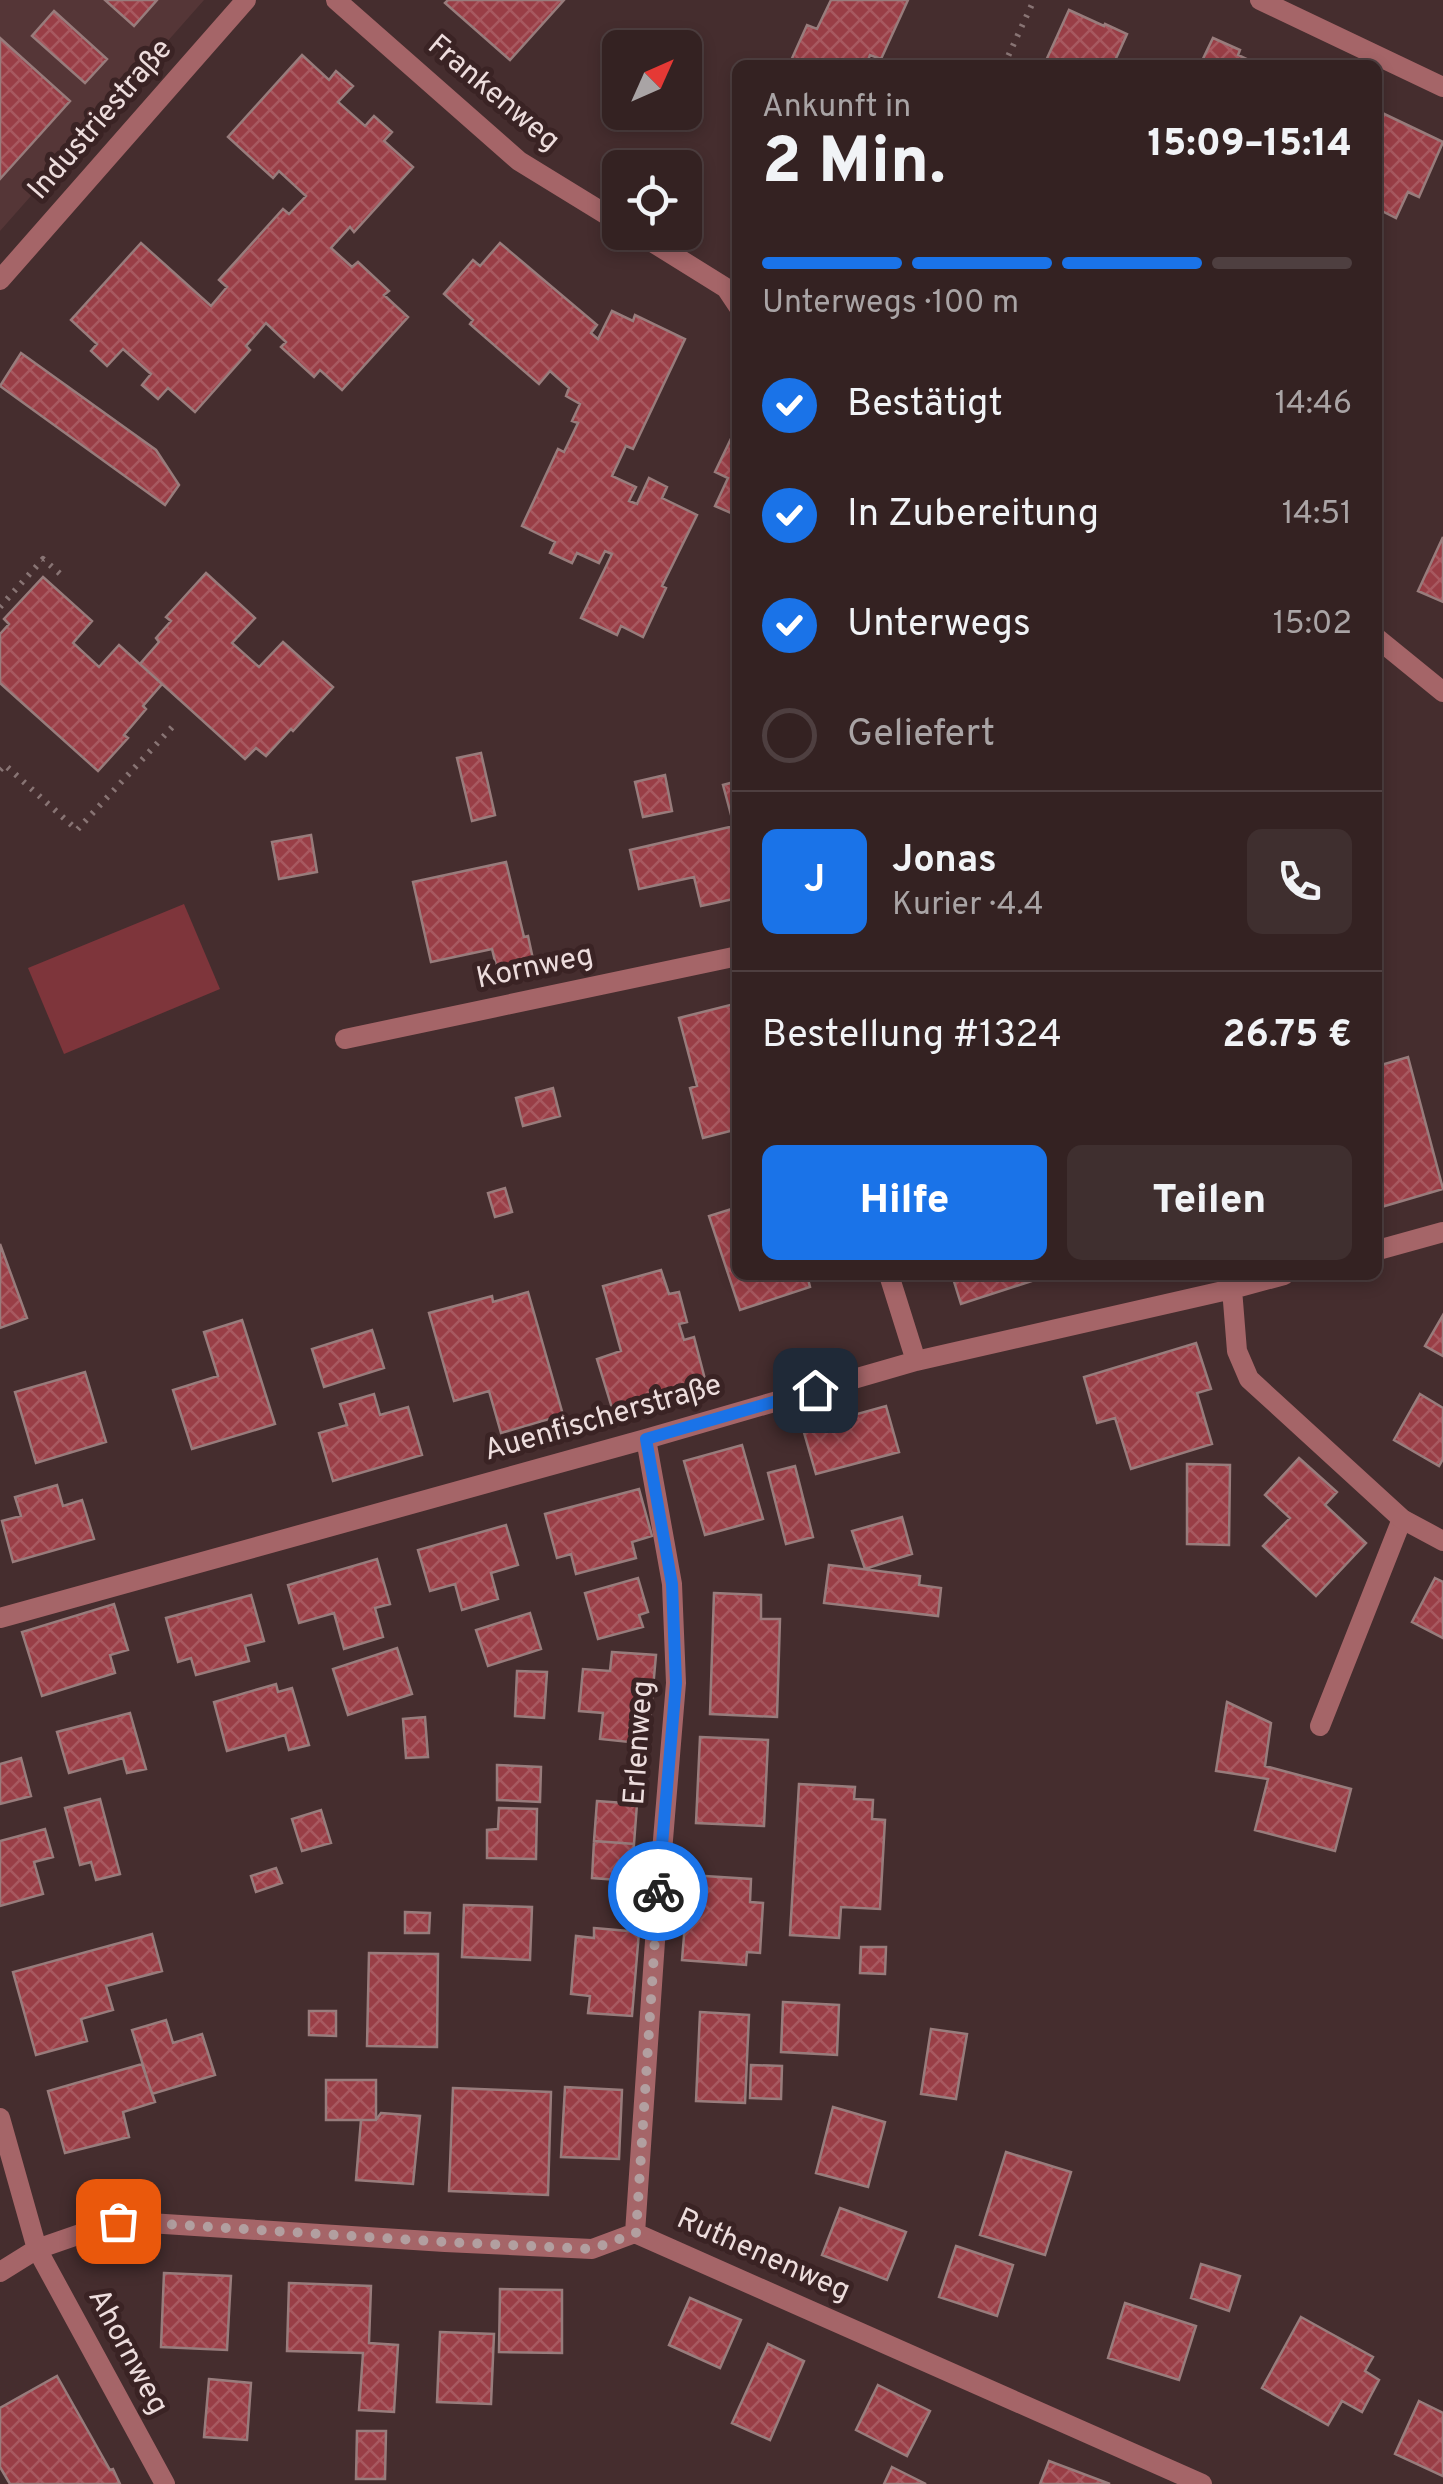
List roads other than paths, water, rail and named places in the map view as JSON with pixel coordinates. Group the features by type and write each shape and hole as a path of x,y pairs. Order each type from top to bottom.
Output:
{"street":[{"name":"Industriestraße","path":"0,280 246,0"},
{"name":"Frankenweg","path":"336,0 519,161 602,212"},
{"path":"1260,0 1443,87"},
{"path":"665,250 726,288 732,297"},
{"path":"1382,642 1443,692"},
{"name":"Kornweg","path":"344,1039 732,957"},
{"path":"1382,1249 1443,1232"},
{"path":"890,1280 916,1361"},
{"name":"Auenfischerstraße","path":"0,1618 916,1361 1265,1280"},
{"path":"1232,1289 1237,1351 1249,1379 1402,1519 1443,1541"},
{"name":"Erlenweg","path":"636,2233 656,1912 676,1683 672,1584 646,1439"},
{"path":"1320,1726 1402,1519"},
{"name":"Ahornweg","path":"0,2118 38,2249 165,2484"},
{"name":"Ruthenenweg","path":"0,2272 38,2249 118,2221 592,2249 636,2233 1202,2484"}]}
